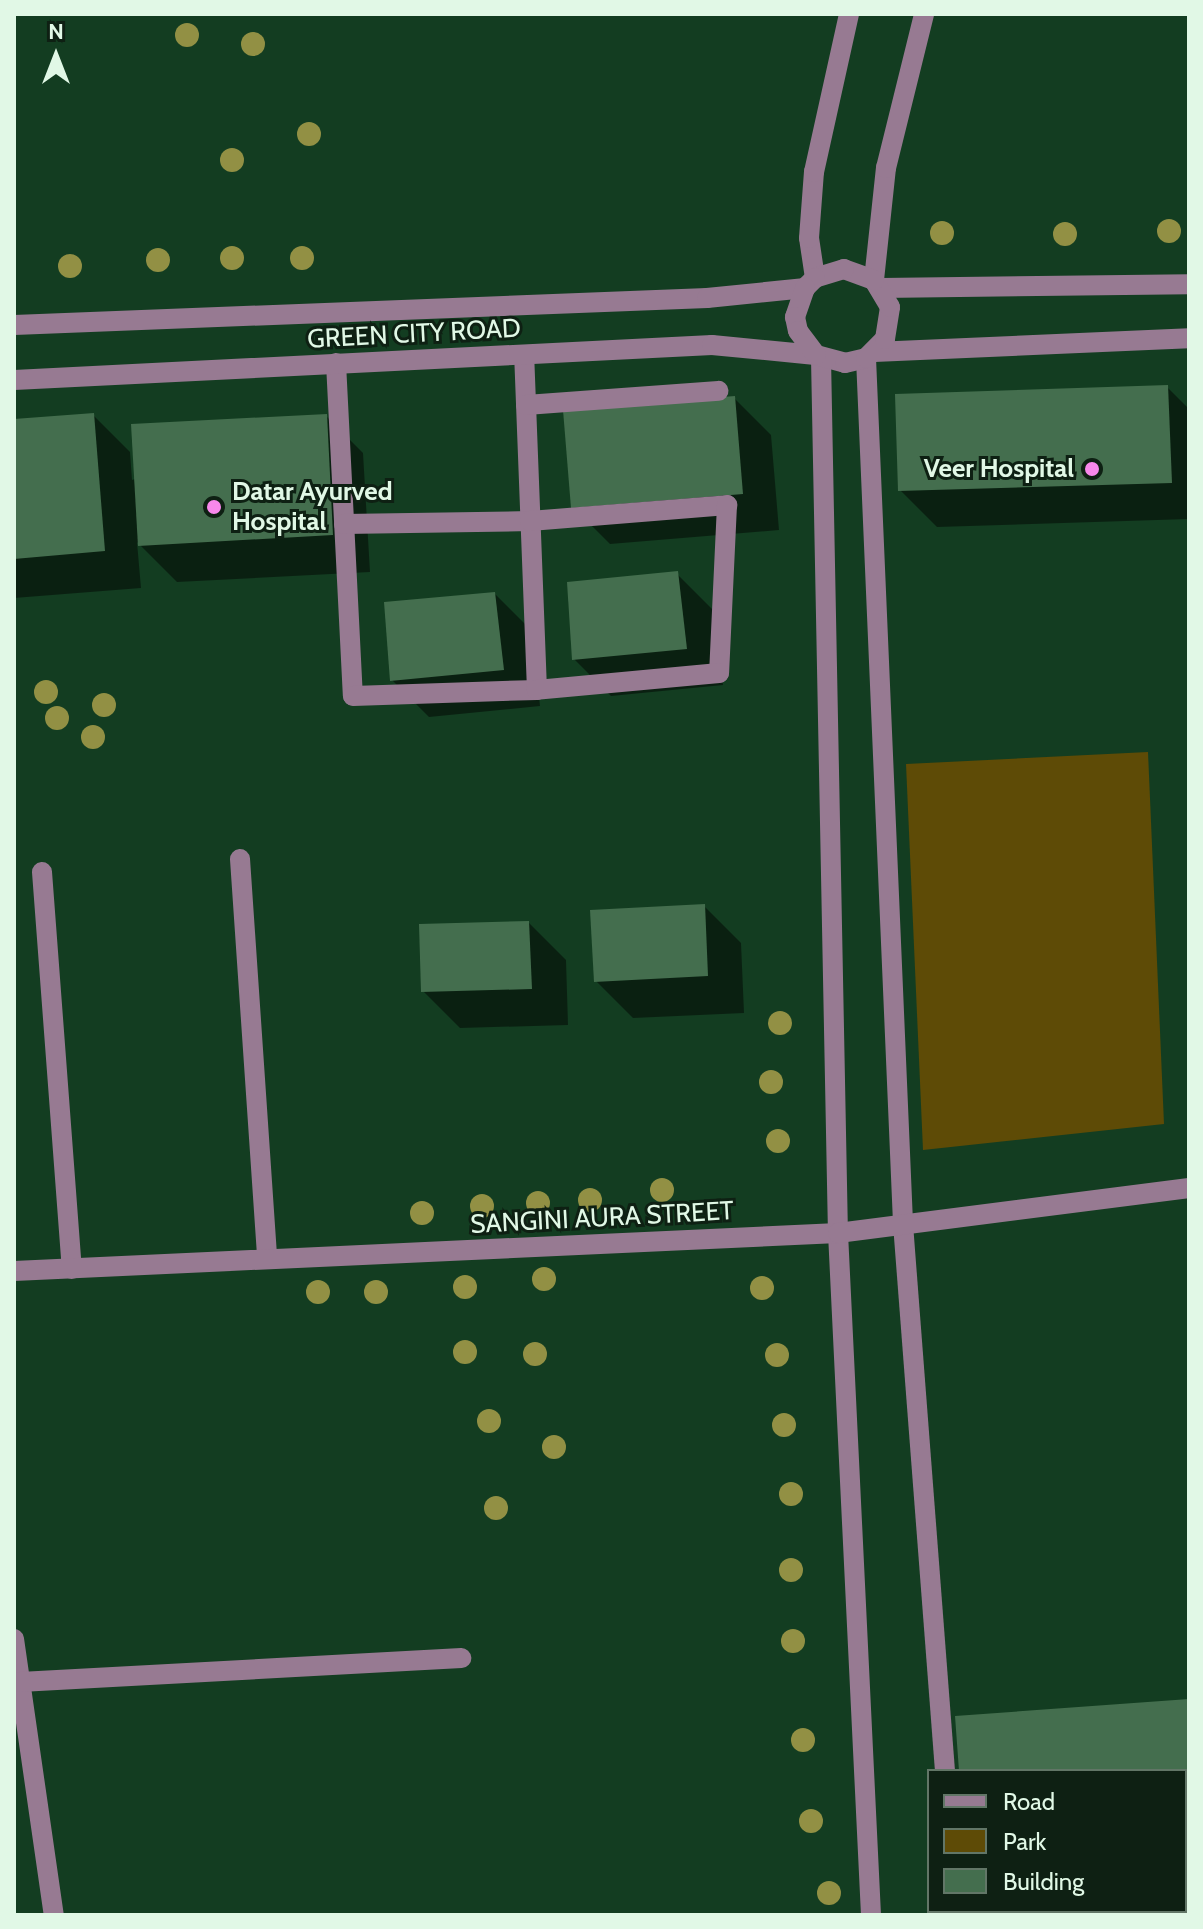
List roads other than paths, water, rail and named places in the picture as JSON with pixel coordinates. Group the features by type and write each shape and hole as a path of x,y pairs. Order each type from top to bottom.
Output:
{"street":[{"path":"849,14 814,172 809,238 810,283 795,317 798,331 819,356 845,363 870,355 1189,338"},
{"path":"924,14 886,168 877,284 890,307 890,324 870,355 903,1224 945,1769"},
{"path":"810,283 844,269 877,284 1189,284"},
{"name":"GREEN CITY ROAD","path":"14,325 707,298 810,283"},
{"name":"GREEN CITY ROAD","path":"14,380 712,345 819,356"},
{"path":"524,355 537,690"},
{"path":"819,356 838,1233 871,1915"},
{"path":"336,363 344,524 353,696 537,690 719,673 727,505 530,521 344,524"},
{"path":"526,405 718,391"},
{"path":"240,859 267,1259"},
{"path":"42,872 72,1269"},
{"name":"SANGINI AURA STREET","path":"14,1271 838,1233 1189,1188"},
{"path":"14,1639 54,1915"},
{"path":"20,1682 461,1658"}],"place":[{"name":"Veer Hospital","path":"1092,469"},
{"name":"Datar Ayurved Hospital","path":"214,507"}]}
